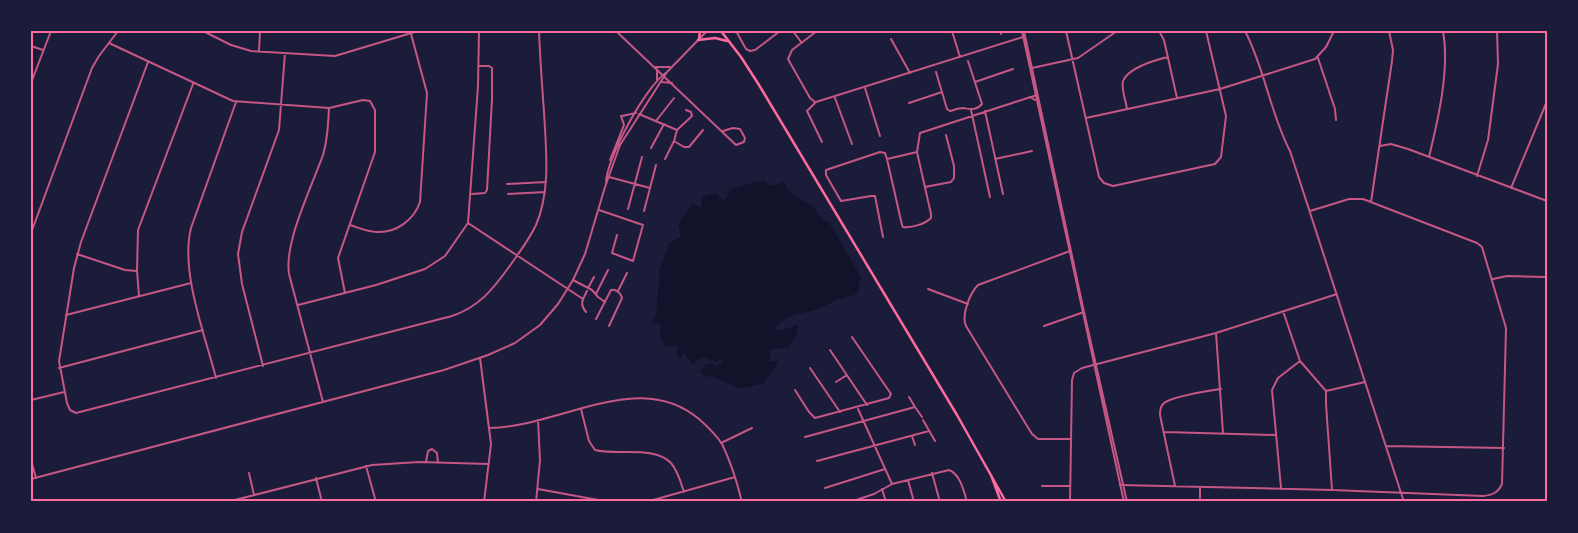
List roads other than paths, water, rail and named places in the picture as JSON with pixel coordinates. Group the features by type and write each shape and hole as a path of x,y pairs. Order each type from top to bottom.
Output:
{"main road":[{"path":"700,31 699,40 715,38 729,41"},
{"path":"722,31 758,85 957,414 1006,502"},
{"path":"990,474 1001,502"}],"street":[{"path":"31,83 51,31"},
{"path":"31,233 92,68 118,31"},
{"path":"203,31 237,47 259,51 335,56 418,31"},
{"path":"259,51 260,31"},
{"path":"298,305 405,277 434,264 450,251 468,223 479,66 479,31"},
{"path":"148,62 77,254 59,368 68,408 73,412 80,413 443,318 465,311 481,301 517,255 536,224 545,192 545,131 538,31"},
{"path":"616,31 736,145 744,142 745,138 740,128 723,131"},
{"path":"656,82 707,31"},
{"path":"736,31 746,49 750,52 780,31"},
{"path":"793,31 801,42"},
{"path":"816,31 801,42 789,54 788,59 810,98 816,102"},
{"path":"952,31 960,58"},
{"path":"1023,31 1125,502"},
{"path":"1066,31 1099,177 1106,185 1113,186 1215,164 1221,157 1226,116 1206,31"},
{"path":"1031,68 1073,60 1085,55 1117,31"},
{"path":"1159,31 1163,38 1176,98"},
{"path":"1245,31 1253,46 1280,129 1290,151 1404,502"},
{"path":"1086,118 1263,77 1318,58 1334,31"},
{"path":"1371,202 1392,61 1389,31"},
{"path":"1429,157 1446,63 1443,31"},
{"path":"1477,176 1488,140 1498,64 1497,31"},
{"path":"350,225 370,231 387,231 402,225 419,206 428,93 410,34"},
{"path":"822,142 808,113 808,109 816,102 835,98 1024,36"},
{"path":"891,39 910,73"},
{"path":"109,44 236,102 329,108 366,100 372,103 375,110 376,137 374,158 338,258 346,293"},
{"path":"31,46 43,50"},
{"path":"263,366 242,284 238,254 242,232 277,139 282,105 285,53"},
{"path":"1127,109 1123,89 1125,79 1146,63 1168,58"},
{"path":"1318,58 1335,109 1336,120"},
{"path":"936,72 949,110 961,108 971,110 982,105 968,62"},
{"path":"471,194 482,194 487,190 492,68 489,66 479,66"},
{"path":"656,68 672,67"},
{"path":"608,176 620,145 656,82 658,77 656,68"},
{"path":"975,82 1013,69"},
{"path":"610,162 620,141 664,76"},
{"path":"139,296 137,271 138,230 194,83"},
{"path":"660,83 672,83"},
{"path":"865,88 880,136"},
{"path":"909,103 942,92"},
{"path":"884,237 875,196 841,201 825,174 826,170 880,152 884,153 887,159 900,221 904,227 909,228 930,219 931,214 917,152 919,136 922,132 1037,95"},
{"path":"1037,95 1070,251"},
{"path":"1030,97 1037,101"},
{"path":"656,121 674,98"},
{"path":"835,98 852,144"},
{"path":"1511,188 1547,101"},
{"path":"216,378 191,283 189,244 190,233 236,102"},
{"path":"323,402 289,274 289,254 291,243 328,137 329,108"},
{"path":"665,159 677,130 692,116 691,112 686,110"},
{"path":"971,110 990,197"},
{"path":"985,111 1003,194"},
{"path":"31,479 444,370 480,358 515,343 540,325 558,304 573,280 585,254 599,210 615,144 624,125 621,116 638,113 677,130"},
{"path":"651,148 664,124"},
{"path":"674,141 684,147 689,147 704,130"},
{"path":"925,187 951,182 954,178 955,172 946,135"},
{"path":"1380,146 1386,144 1396,145 1547,201"},
{"path":"995,159 1032,151"},
{"path":"887,159 917,152"},
{"path":"628,208 642,157"},
{"path":"644,211 656,165"},
{"path":"608,176 650,188"},
{"path":"507,184 546,182"},
{"path":"508,194 545,192"},
{"path":"1122,485 1483,496 1492,495 1500,489 1502,484 1504,448 1506,328 1493,279 1480,244 1363,199 1349,199 1310,211"},
{"path":"599,210 643,226 633,261 630,262 612,253 617,235"},
{"path":"468,223 583,299"},
{"path":"1070,251 978,285 973,291 968,304 964,323 1032,434 1042,440 1071,439"},
{"path":"77,254 122,269 137,271"},
{"path":"596,294 608,270"},
{"path":"618,292 627,273"},
{"path":"1493,279 1508,276 1547,277"},
{"path":"586,312 581,306 594,277"},
{"path":"573,280 605,302"},
{"path":"66,315 191,283"},
{"path":"928,289 968,304"},
{"path":"596,319 611,290 618,292 622,298 609,326"},
{"path":"1070,502 1073,376 1078,370 1216,333 1337,294"},
{"path":"1283,311 1300,361 1326,391 1332,490"},
{"path":"1044,326 1083,312"},
{"path":"59,368 203,330"},
{"path":"1216,333 1223,433"},
{"path":"794,390 808,412 815,418 858,408 889,398 891,394 852,337"},
{"path":"830,350 867,405"},
{"path":"480,358 491,444 484,502"},
{"path":"1281,489 1272,390 1278,378 1300,361"},
{"path":"810,368 840,412"},
{"path":"836,382 847,374"},
{"path":"1326,391 1365,382"},
{"path":"1175,486 1160,415 1161,407 1165,402 1221,389"},
{"path":"31,400 64,392"},
{"path":"490,428 512,426 628,398 659,399 674,403 690,411 706,425 721,443 735,477 742,502"},
{"path":"909,398 935,441"},
{"path":"805,437 915,407"},
{"path":"581,408 589,441 595,450 645,453 664,458 675,470 684,492"},
{"path":"858,408 892,484"},
{"path":"536,502 540,460 538,420"},
{"path":"721,443 752,428"},
{"path":"817,461 929,431"},
{"path":"1164,432 1276,435"},
{"path":"912,436 915,445"},
{"path":"1385,446 1504,448"},
{"path":"426,462 428,452 432,449 437,453 438,463"},
{"path":"31,460 36,478"},
{"path":"227,502 366,466 426,462 489,464"},
{"path":"366,466 376,502"},
{"path":"825,488 885,468"},
{"path":"850,502 866,497 892,484 949,470 956,475 967,502"},
{"path":"249,473 254,495"},
{"path":"932,473 940,502"},
{"path":"646,502 735,477"},
{"path":"316,478 322,502"},
{"path":"908,480 914,502"},
{"path":"1042,486 1070,486"},
{"path":"1200,487 1200,502"},
{"path":"538,489 609,502"},
{"path":"882,489 886,502"}]}
